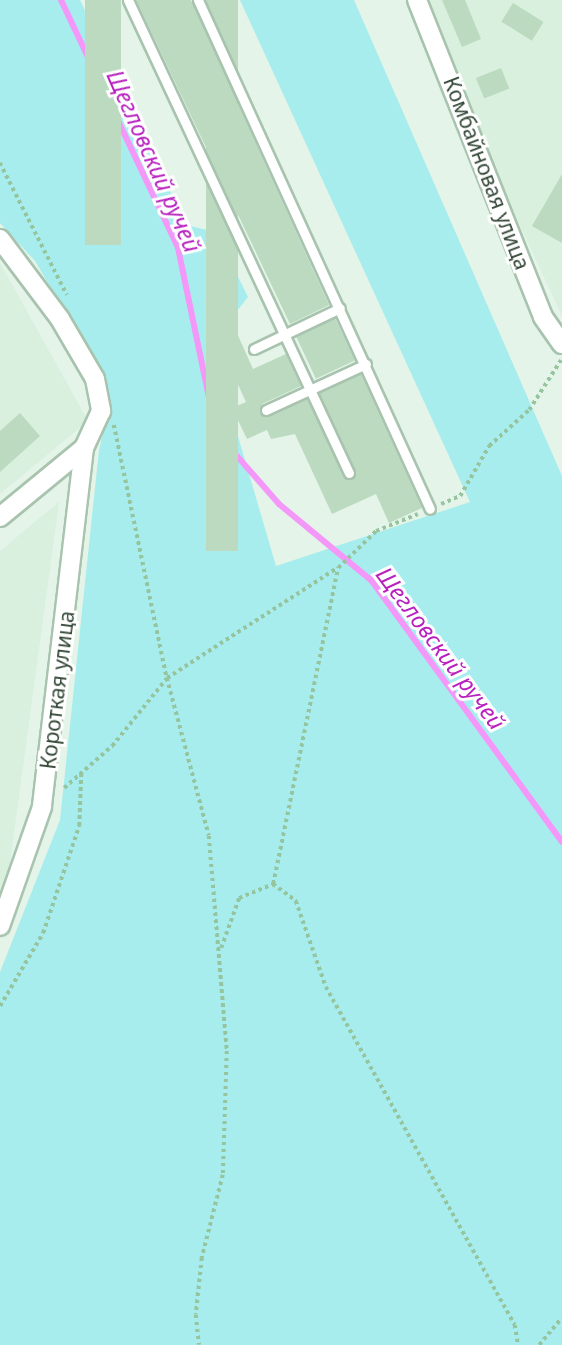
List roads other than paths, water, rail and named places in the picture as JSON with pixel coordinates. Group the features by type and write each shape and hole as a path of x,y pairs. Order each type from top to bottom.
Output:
{"street":[{"name":"Комбайновая улица","path":"416,0 543,317 562,344"},
{"path":"0,239 60,319 95,379 101,411 84,447 0,517"},
{"name":"Короткая улица","path":"0,926 42,807 84,447"}],"lane":[{"path":"128,0 349,473"},
{"path":"198,0 430,509"},
{"path":"254,349 340,308"},
{"path":"266,410 366,364"}],"waterway":[{"name":"Щегловский ручей","path":"61,0 178,248 216,432 279,504 371,580 562,842"}]}
